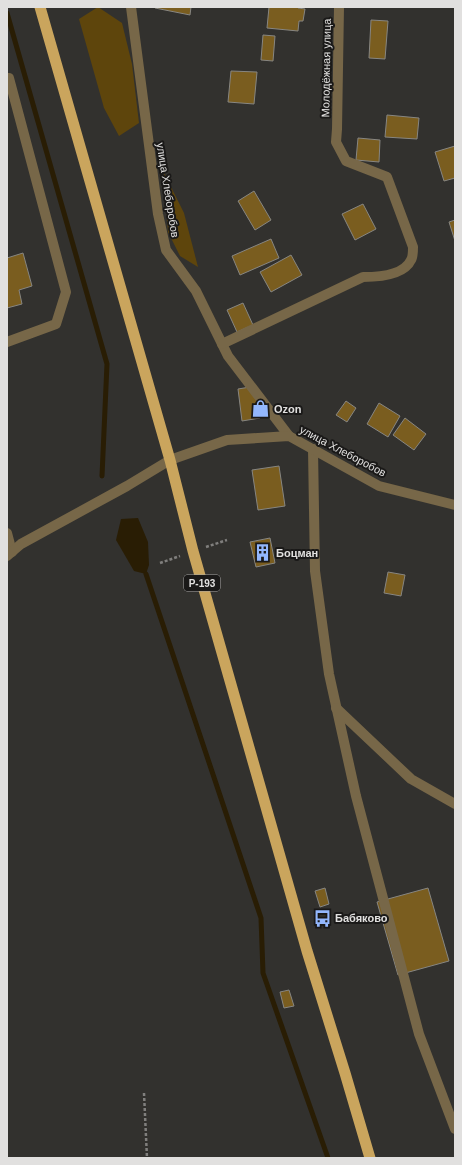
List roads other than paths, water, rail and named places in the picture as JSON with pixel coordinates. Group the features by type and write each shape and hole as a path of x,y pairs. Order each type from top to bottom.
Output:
{"highway":[{"name":"Р-193","path":"40,7 170,460 193,551 307,951 370,1158"}],"street":[{"name":"улица Хлеборобов","path":"131,7 158,214 166,250 196,291 228,356 289,436 379,486 455,505"},
{"name":"Молодёжная улица","path":"222,344 363,277 378,278 402,270 412,259 413,247 387,177 346,161 336,142 339,7"},
{"path":"7,78 9,78 11,85 66,292 56,324 7,342"},
{"name":"улица Хлеборобов","path":"10,554 21,544 127,486 170,460 227,440 289,436"},
{"path":"313,449 315,571 329,674 336,708 356,796 419,1034 455,1129"},
{"path":"7,533 10,554"},
{"path":"336,708 411,779 455,804"}],"waterway":[{"path":"7,13 107,364 102,476"},
{"path":"146,574 261,918 263,973 328,1158"}],"place":[{"name":"Ozon","path":"261,409"},
{"name":"Боцман","path":"263,553"},
{"name":"Бабяково","path":"322,918"}]}
